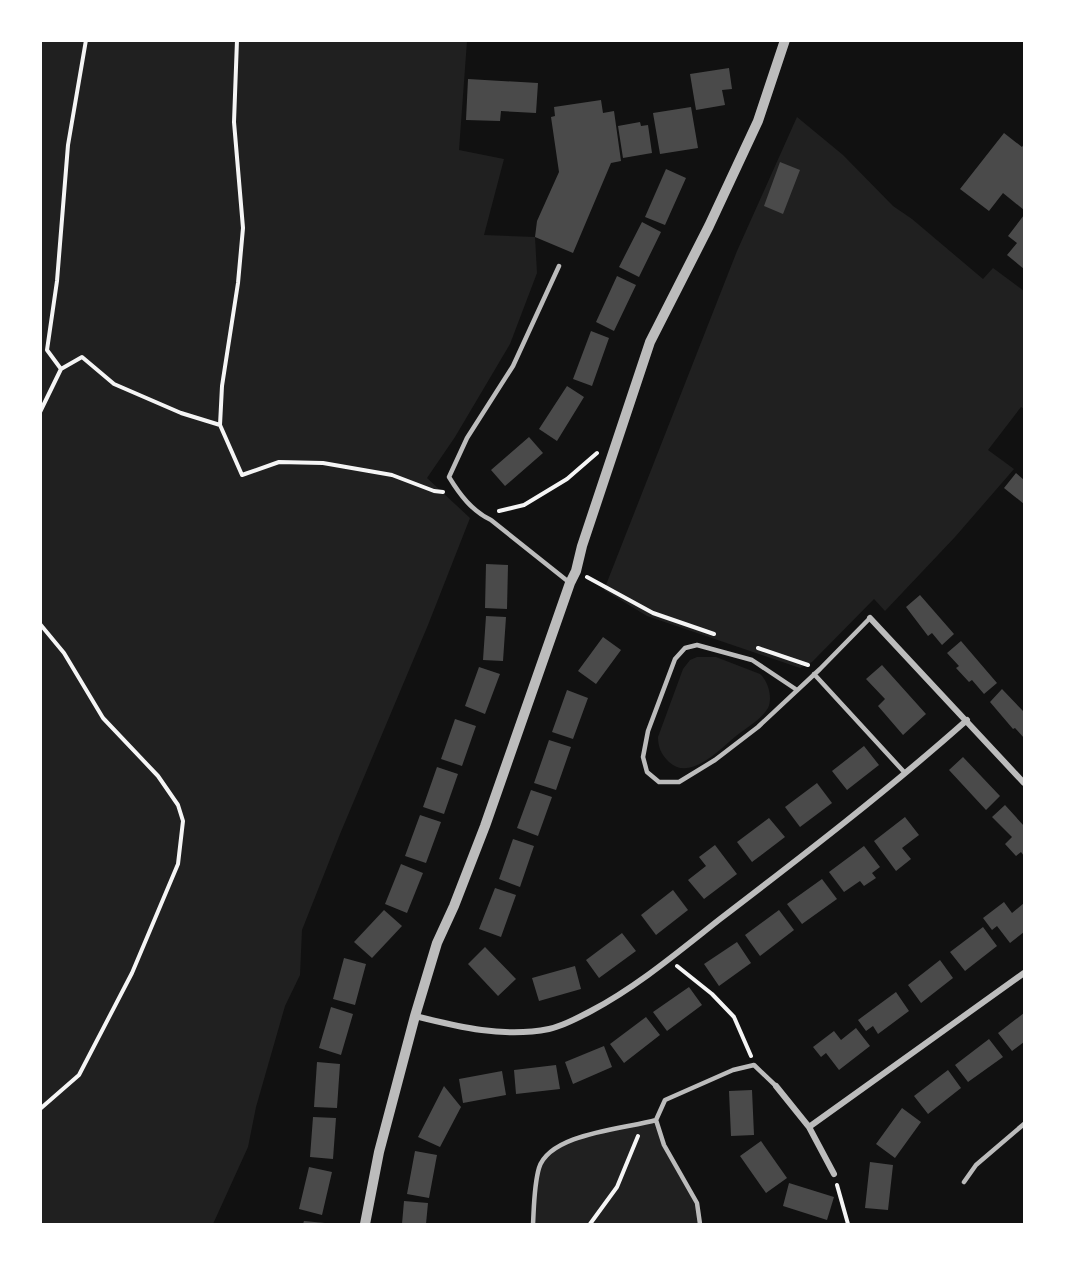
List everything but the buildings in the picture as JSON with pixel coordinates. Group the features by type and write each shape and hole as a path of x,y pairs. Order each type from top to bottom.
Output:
{"street":[{"path":"365,1224 379,1152 437,943 485,826 576,571 582,546 650,342 709,226 758,121 785,40"},
{"path":"870,618 1024,783"},
{"path":"415,1016 464,1028 496,1032 550,1029 579,1018 617,997 669,960 906,774 967,720"},
{"path":"809,1127 1024,973"},
{"path":"776,1086 809,1127 834,1174"}],"lane":[{"path":"559,266 513,366 467,438 449,477 459,494 481,515 500,527 570,583"},
{"path":"797,690 752,660 697,645 685,648 675,659 648,731 643,757 647,772 659,782 679,782 715,760 758,727 820,669 870,618"},
{"path":"814,674 906,774"},
{"path":"700,1224 697,1203 664,1145 656,1120 665,1100 733,1070 754,1065 776,1086"},
{"path":"533,1224 539,1168 547,1154 590,1134 656,1120"},
{"path":"964,1182 976,1165 1024,1124"}],"path":[{"path":"61,369 47,350 57,281 68,145 86,40"},
{"path":"237,40 234,122 243,228 238,283 222,387 220,425 242,475 279,462 323,463 392,475 434,490 459,494"},
{"path":"40,412 61,369 82,357 114,384 181,413 220,425"},
{"path":"481,515 524,505 567,479 618,436"},
{"path":"576,571 653,614 723,637"},
{"path":"40,624 64,652 103,718 158,776 178,805 183,821 178,864 132,974 79,1075 40,1109"},
{"path":"754,647 820,669"},
{"path":"669,960 712,994 734,1017 754,1065"},
{"path":"590,1224 617,1187 643,1124"},
{"path":"834,1174 848,1224"}],"shaded area":[{"path":"40,41 467,41 459,150 504,159 484,235 535,237 537,273 510,344 455,437 427,478 470,518 302,930 300,975 285,1006 256,1107 248,1147 213,1224 41,1224"},
{"path":"797,117 843,155 893,206 912,219 983,279 993,268 1024,291 1024,409 1021,407 988,450 1014,469 955,537 885,611 874,599 812,662 800,668 647,616 604,590 737,251"},
{"path":"697,657 716,657 760,674 769,690 770,699 768,708 757,720 713,755 695,766 677,767 669,762 662,753 658,737 683,669 690,660"},
{"path":"656,1120 664,1145 697,1203 700,1224 533,1224 537,1175 546,1157 573,1141 609,1130"}]}
